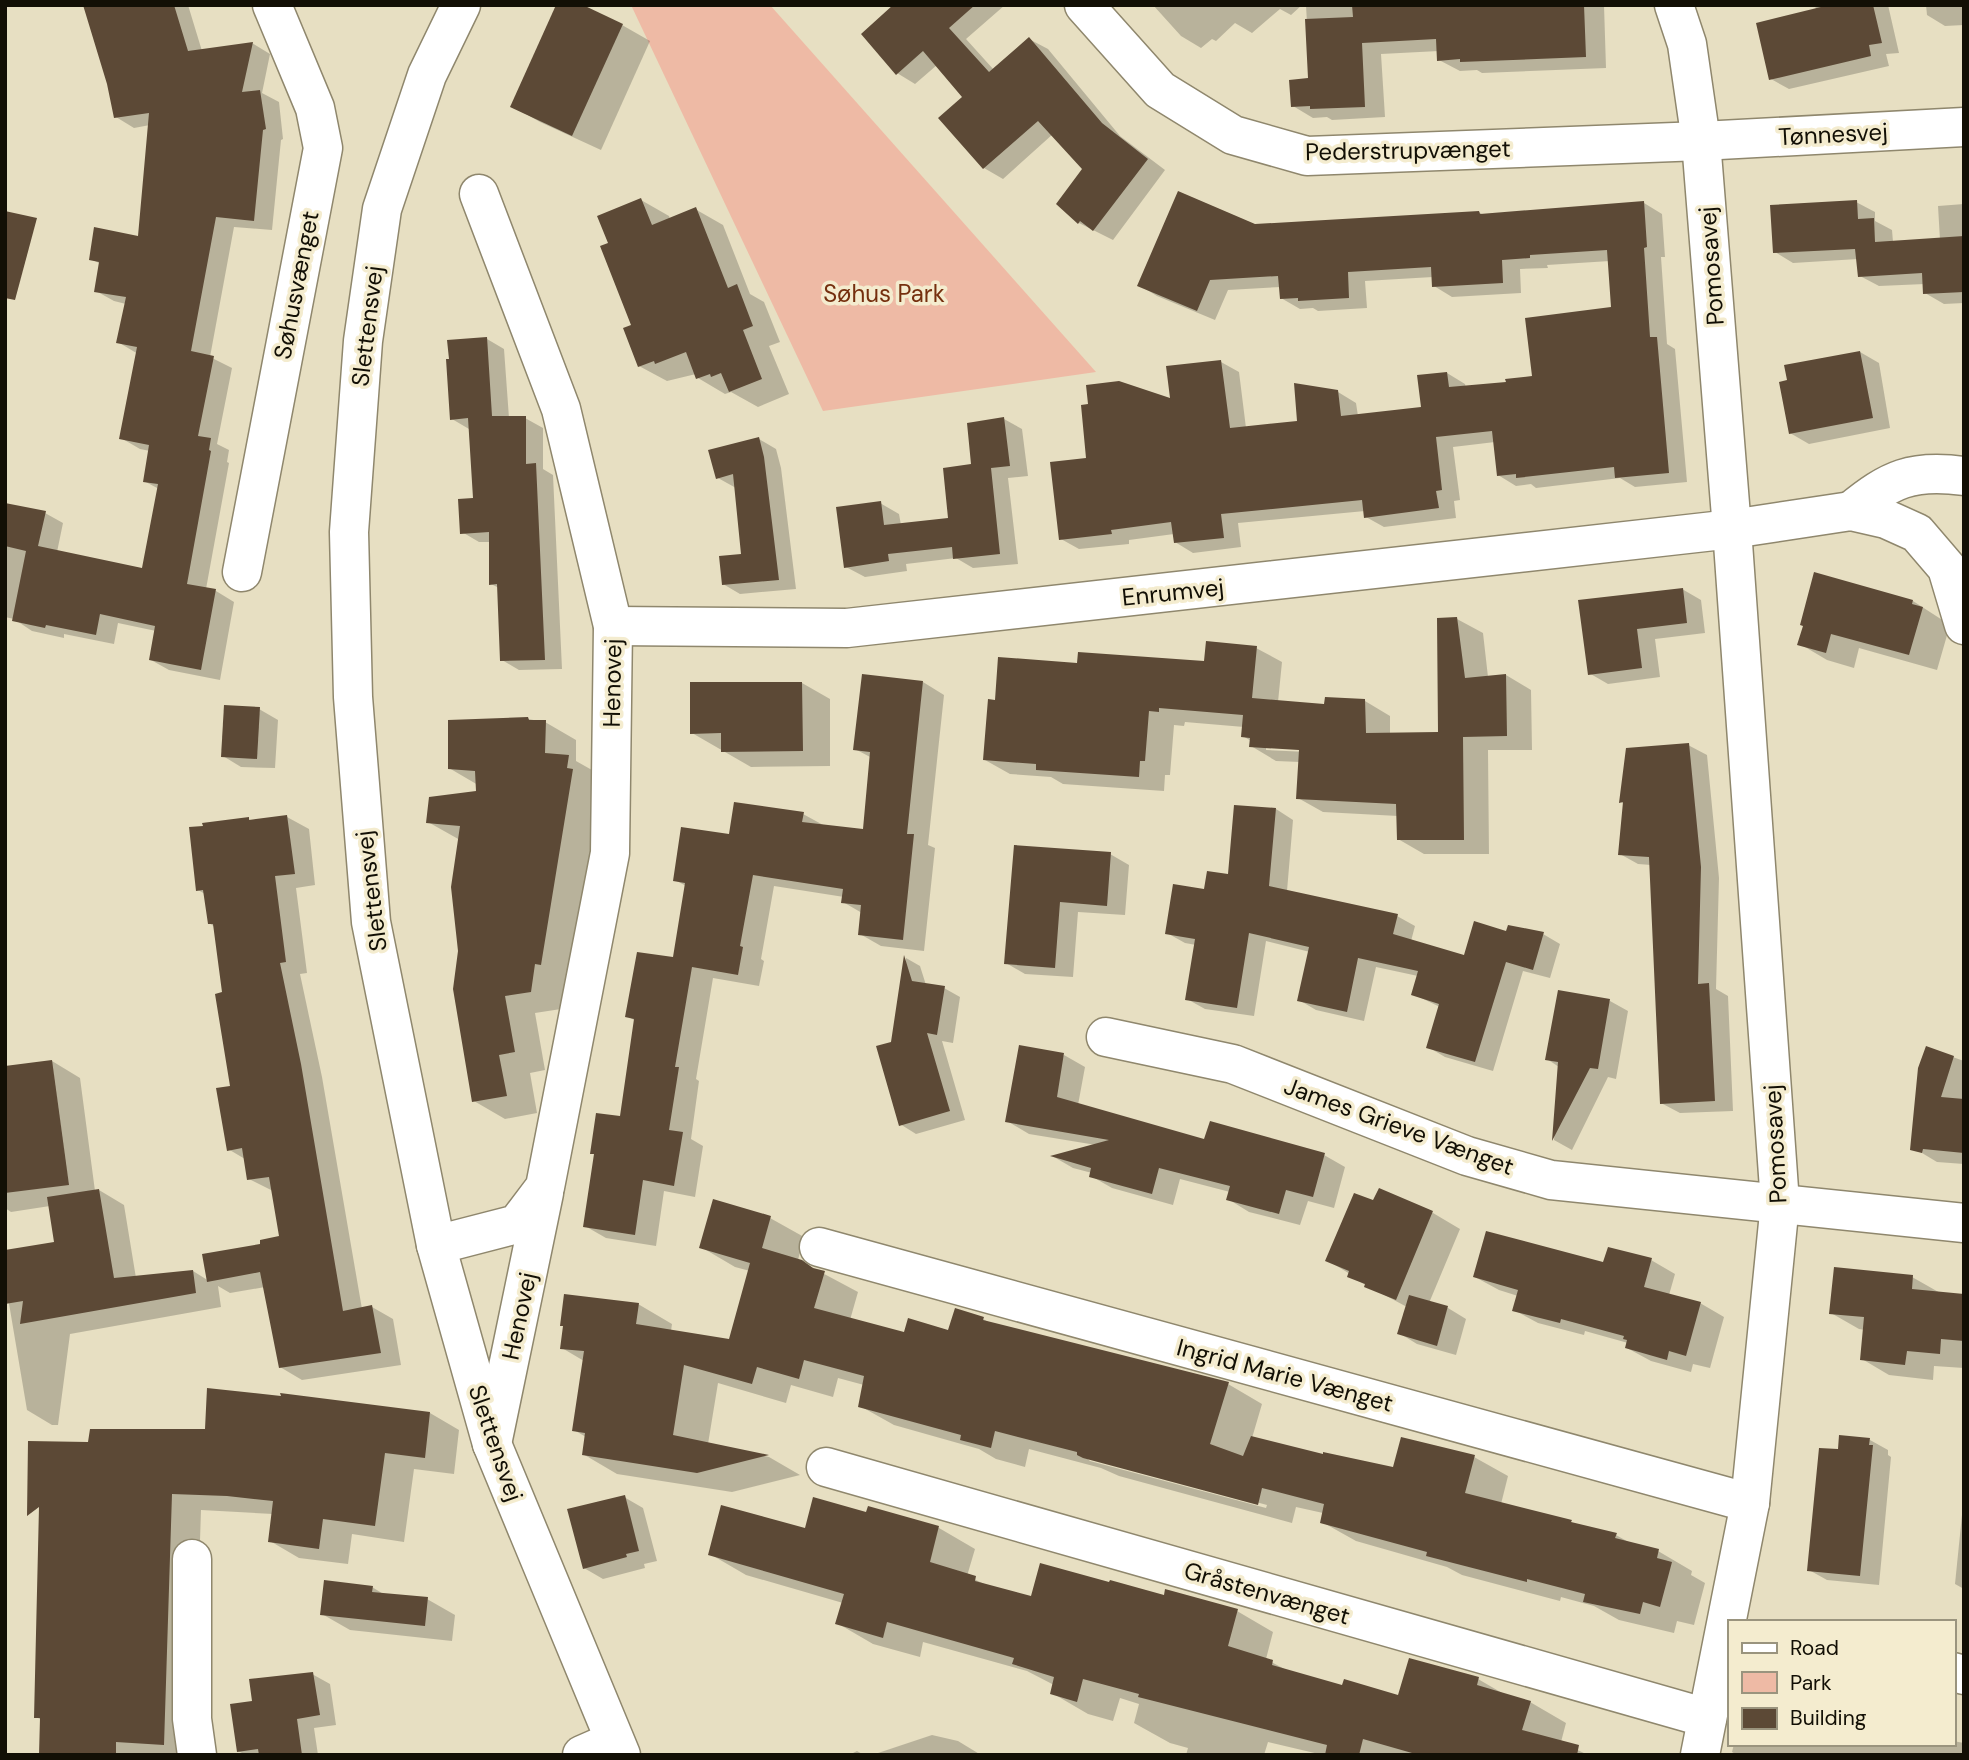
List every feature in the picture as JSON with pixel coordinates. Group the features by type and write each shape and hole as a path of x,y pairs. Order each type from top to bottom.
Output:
{"street":[{"name":"Søhusvænget","path":"242,572 323,148 315,108 272,5"},
{"name":"Slettensvej","path":"461,5 427,75 382,209 363,341 349,532 353,697 371,922 436,1245 492,1444 606,1750"},
{"name":"Pederstrupvænget","path":"1084,5 1160,90 1233,135 1307,156 1701,141"},
{"name":"Pomosavej","path":"1674,5 1687,44 1701,141 1732,529 1780,1203 1750,1503 1731,1620"},
{"name":"Tønnesvej","path":"1701,141 1964,127"},
{"name":"Henovej","path":"479,194 561,409 613,626 610,853 492,1444"},
{"path":"1851,511 1878,488 1912,475 1947,474 1964,477"},
{"path":"1732,529 1851,511 1886,519 1917,533 1947,568 1964,625"},
{"name":"Enrumvej","path":"613,626 847,628 1732,529"},
{"name":"James Grieve Vænget","path":"1106,1037 1233,1064 1467,1157 1551,1180 1964,1223"},
{"name":"Henovej","path":"436,1245 517,1224 545,1187"},
{"name":"Ingrid Marie Vænget","path":"819,1247 1750,1503"},
{"name":"Gråstenvænget","path":"826,1467 1707,1718"},
{"path":"192,1559 192,1719 197,1755"},
{"name":"Pomosavej","path":"1700,1755 1728,1640"}],"green space":[{"name":"Søhus Park","path":"631,5 770,5 1096,372 823,411"}],"building":[{"path":"83,5 174,5 188,51 253,42 242,92 260,90 266,129 263,130 254,221 216,217 191,351 214,356 198,436 211,438 211,451 187,584 216,589 201,670 149,660 155,626 100,614 96,635 12,621 26,551 5,546 5,503 46,511 38,546 142,568 158,484 143,482 149,445 119,439 137,347 116,343 126,297 94,292 99,262 89,260 94,227 138,236 149,113 114,118 107,84"},
{"path":"556,5 583,5 623,24 572,136 510,107"},
{"path":"893,5 975,5 949,28 989,72 1029,37 1102,123 1148,159 1093,231 1080,221 1078,224 1056,204 1082,169 1038,121 983,169 938,118 962,97 923,51 896,75 861,34"},
{"path":"1352,5 1584,5 1586,57 1437,61 1436,39 1362,43 1365,107 1291,107 1289,80 1308,78 1305,19 1353,17"},
{"path":"1829,5 1873,5 1882,43 1869,45 1871,56 1769,80 1756,23"},
{"path":"1178,191 1255,224 1479,211 1480,214 1644,201 1650,337 1657,337 1669,473 1615,478 1614,467 1516,478 1516,474 1497,476 1492,431 1436,437 1442,490 1436,491 1439,508 1364,518 1362,500 1221,514 1224,538 1174,543 1171,522 1111,530 1112,534 1059,540 1050,462 1086,458 1081,405 1088,404 1086,385 1119,381 1170,398 1166,366 1221,360 1230,428 1297,421 1294,383 1338,390 1341,416 1421,407 1417,375 1447,372 1449,387 1506,382 1505,379 1532,376 1525,318 1611,307 1607,250 1530,255 1530,258 1502,260 1503,283 1432,287 1431,267 1348,272 1349,298 1298,301 1298,298 1280,299 1278,276 1210,280 1197,311 1137,286"},
{"path":"641,198 652,225 696,207 728,288 737,284 753,326 743,330 762,379 729,392 721,373 696,379 686,352 655,364 654,361 638,367 623,328 631,325 600,246 608,243 597,216"},
{"path":"1857,200 1858,219 1874,218 1875,242 1964,236 1964,292 1923,294 1922,273 1858,277 1855,249 1773,253 1770,205"},
{"path":"5,211 37,218 15,300 5,298"},
{"path":"487,337 492,416 526,416 526,464 536,463 545,660 500,661 497,584 489,585 489,532 460,534 458,499 473,498 468,418 450,420 447,340"},
{"path":"1860,351 1873,418 1789,434 1779,382 1787,380 1784,365"},
{"path":"1004,417 1010,466 991,468 1000,554 953,559 952,547 888,554 889,561 844,568 836,507 881,501 884,525 948,518 943,468 971,464 967,423"},
{"path":"759,437 764,457 779,580 722,585 719,556 741,554 733,474 716,479 708,450"},
{"path":"1814,572 1913,600 1912,604 1923,607 1909,655 1831,634 1826,653 1797,645"},
{"path":"1683,588 1687,623 1637,629 1642,668 1588,675 1578,600"},
{"path":"1457,617 1465,678 1506,674 1507,736 1463,737 1464,840 1397,840 1396,804 1296,799 1299,750 1249,747 1250,738 1241,737 1243,715 1159,708 1159,712 1149,711 1145,761 1140,761 1139,777 1036,770 1036,764 983,760 988,699 995,700 998,657 1077,663 1078,652 1204,661 1206,641 1257,646 1252,698 1324,704 1325,697 1365,699 1366,733 1438,732 1437,618"},
{"path":"862,674 923,681 907,834 914,834 903,940 858,935 861,905 841,903 843,889 753,875 740,946 743,947 738,975 692,967 675,1067 679,1067 669,1130 683,1132 674,1186 643,1180 635,1235 583,1227 594,1154 590,1154 596,1113 620,1116 634,1019 625,1017 637,952 673,957 685,883 673,881 681,827 729,834 734,802 804,812 802,822 863,829 870,752 853,750"},
{"path":"690,682 802,682 803,751 721,752 721,733 690,734"},
{"path":"224,705 260,707 257,759 221,757"},
{"path":"528,717 529,720 546,720 545,753 569,755 567,768 573,769 541,965 535,964 531,992 505,996 515,1052 499,1055 507,1096 472,1102 453,989 458,951 451,887 460,826 426,823 429,797 476,791 475,771 448,769 448,720"},
{"path":"1689,743 1701,867 1698,984 1709,983 1715,1101 1660,1104 1649,857 1618,855 1623,802 1619,803 1626,748"},
{"path":"1234,805 1276,808 1269,886 1398,914 1393,934 1464,955 1474,921 1506,931 1508,925 1544,932 1533,970 1506,962 1475,1062 1426,1048 1439,1004 1411,995 1418,971 1358,958 1347,1012 1297,1001 1309,947 1249,933 1237,1008 1185,1000 1195,939 1165,934 1173,884 1204,889 1207,871 1228,874"},
{"path":"287,815 295,874 275,876 286,962 280,963 301,1064 343,1311 372,1305 381,1353 279,1368 260,1272 207,1282 202,1254 260,1244 260,1240 279,1236 269,1177 247,1180 242,1148 227,1151 216,1088 230,1086 215,994 222,992 213,924 208,924 203,890 196,891 189,827 249,817 249,820"},
{"path":"1014,845 1111,852 1107,906 1060,902 1055,968 1004,964"},
{"path":"904,955 912,981 945,986 937,1035 927,1033 950,1111 899,1126 876,1046 891,1042"},
{"path":"1558,990 1610,999 1598,1069 1590,1068 1552,1141 1558,1062 1545,1060"},
{"path":"1019,1045 1064,1053 1057,1097 1204,1139 1210,1121 1325,1153 1313,1197 1286,1190 1279,1214 1226,1200 1230,1186 1159,1168 1152,1194 1089,1177 1091,1168 1050,1156 1109,1140 1005,1122"},
{"path":"1926,1046 1954,1056 1941,1097 1964,1099 1964,1153 1923,1149 1922,1153 1910,1150 1918,1068"},
{"path":"52,1060 69,1185 5,1193 5,1066"},
{"path":"1379,1188 1433,1211 1396,1300 1364,1287 1365,1284 1347,1277 1349,1271 1325,1261 1354,1193 1373,1200"},
{"path":"99,1189 114,1278 193,1270 196,1293 20,1324 23,1301 5,1304 5,1250 54,1242 47,1197"},
{"path":"713,1199 771,1216 762,1248 802,1260 813,1268 825,1271 814,1308 904,1332 908,1318 948,1330 955,1308 984,1317 983,1320 1229,1382 1210,1444 1243,1456 1251,1436 1323,1454 1393,1467 1401,1437 1475,1455 1465,1493 1572,1520 1571,1522 1617,1533 1615,1538 1659,1549 1657,1558 1672,1562 1660,1607 1643,1602 1640,1614 1583,1602 1585,1594 1426,1556 1427,1552 1320,1523 1324,1504 1262,1488 1258,1505 1083,1458 1077,1455 1077,1452 995,1431 991,1448 960,1440 961,1435 858,1407 864,1376 804,1360 799,1379 757,1367 752,1384 684,1365 673,1435 769,1455 697,1473 582,1455 585,1433 572,1431 584,1351 560,1349 564,1294 639,1303 636,1324 729,1339 750,1263 699,1248"},
{"path":"1486,1231 1603,1262 1608,1247 1652,1258 1644,1287 1701,1302 1686,1356 1669,1351 1667,1360 1625,1348 1627,1340 1623,1339 1624,1336 1561,1319 1560,1323 1512,1311 1518,1290 1473,1277"},
{"path":"1834,1267 1913,1275 1912,1289 1964,1294 1964,1341 1941,1339 1940,1354 1907,1351 1905,1365 1860,1360 1864,1317 1829,1314"},
{"path":"1409,1295 1448,1306 1437,1346 1397,1334"},
{"path":"207,1388 281,1396 280,1393 430,1412 425,1458 385,1453 375,1526 323,1519 319,1549 268,1542 273,1501 172,1494 164,1745 116,1742 116,1755 39,1755 40,1718 34,1718 39,1507 27,1516 28,1441 88,1442 90,1429 205,1429"},
{"path":"1839,1435 1870,1438 1869,1445 1873,1445 1860,1576 1807,1571 1819,1448 1838,1449"},
{"path":"625,1495 639,1551 583,1569 567,1509"},
{"path":"813,1497 866,1512 868,1506 939,1526 930,1562 976,1576 975,1581 1031,1596 1040,1563 1164,1595 1165,1589 1238,1609 1228,1646 1273,1660 1272,1665 1342,1685 1344,1679 1398,1695 1409,1658 1479,1677 1477,1685 1531,1701 1522,1730 1579,1745 1577,1755 1419,1755 1363,1739 1359,1755 1325,1755 1327,1745 1138,1697 1139,1694 1083,1679 1077,1702 1050,1694 1054,1677 1012,1664 1014,1658 887,1622 883,1638 835,1624 844,1594 708,1555 721,1505 805,1528"},
{"path":"324,1580 373,1586 372,1592 428,1597 425,1626 320,1615"},
{"path":"313,1672 320,1715 297,1719 302,1755 259,1755 258,1749 237,1752 230,1704 252,1701 249,1679"}]}
